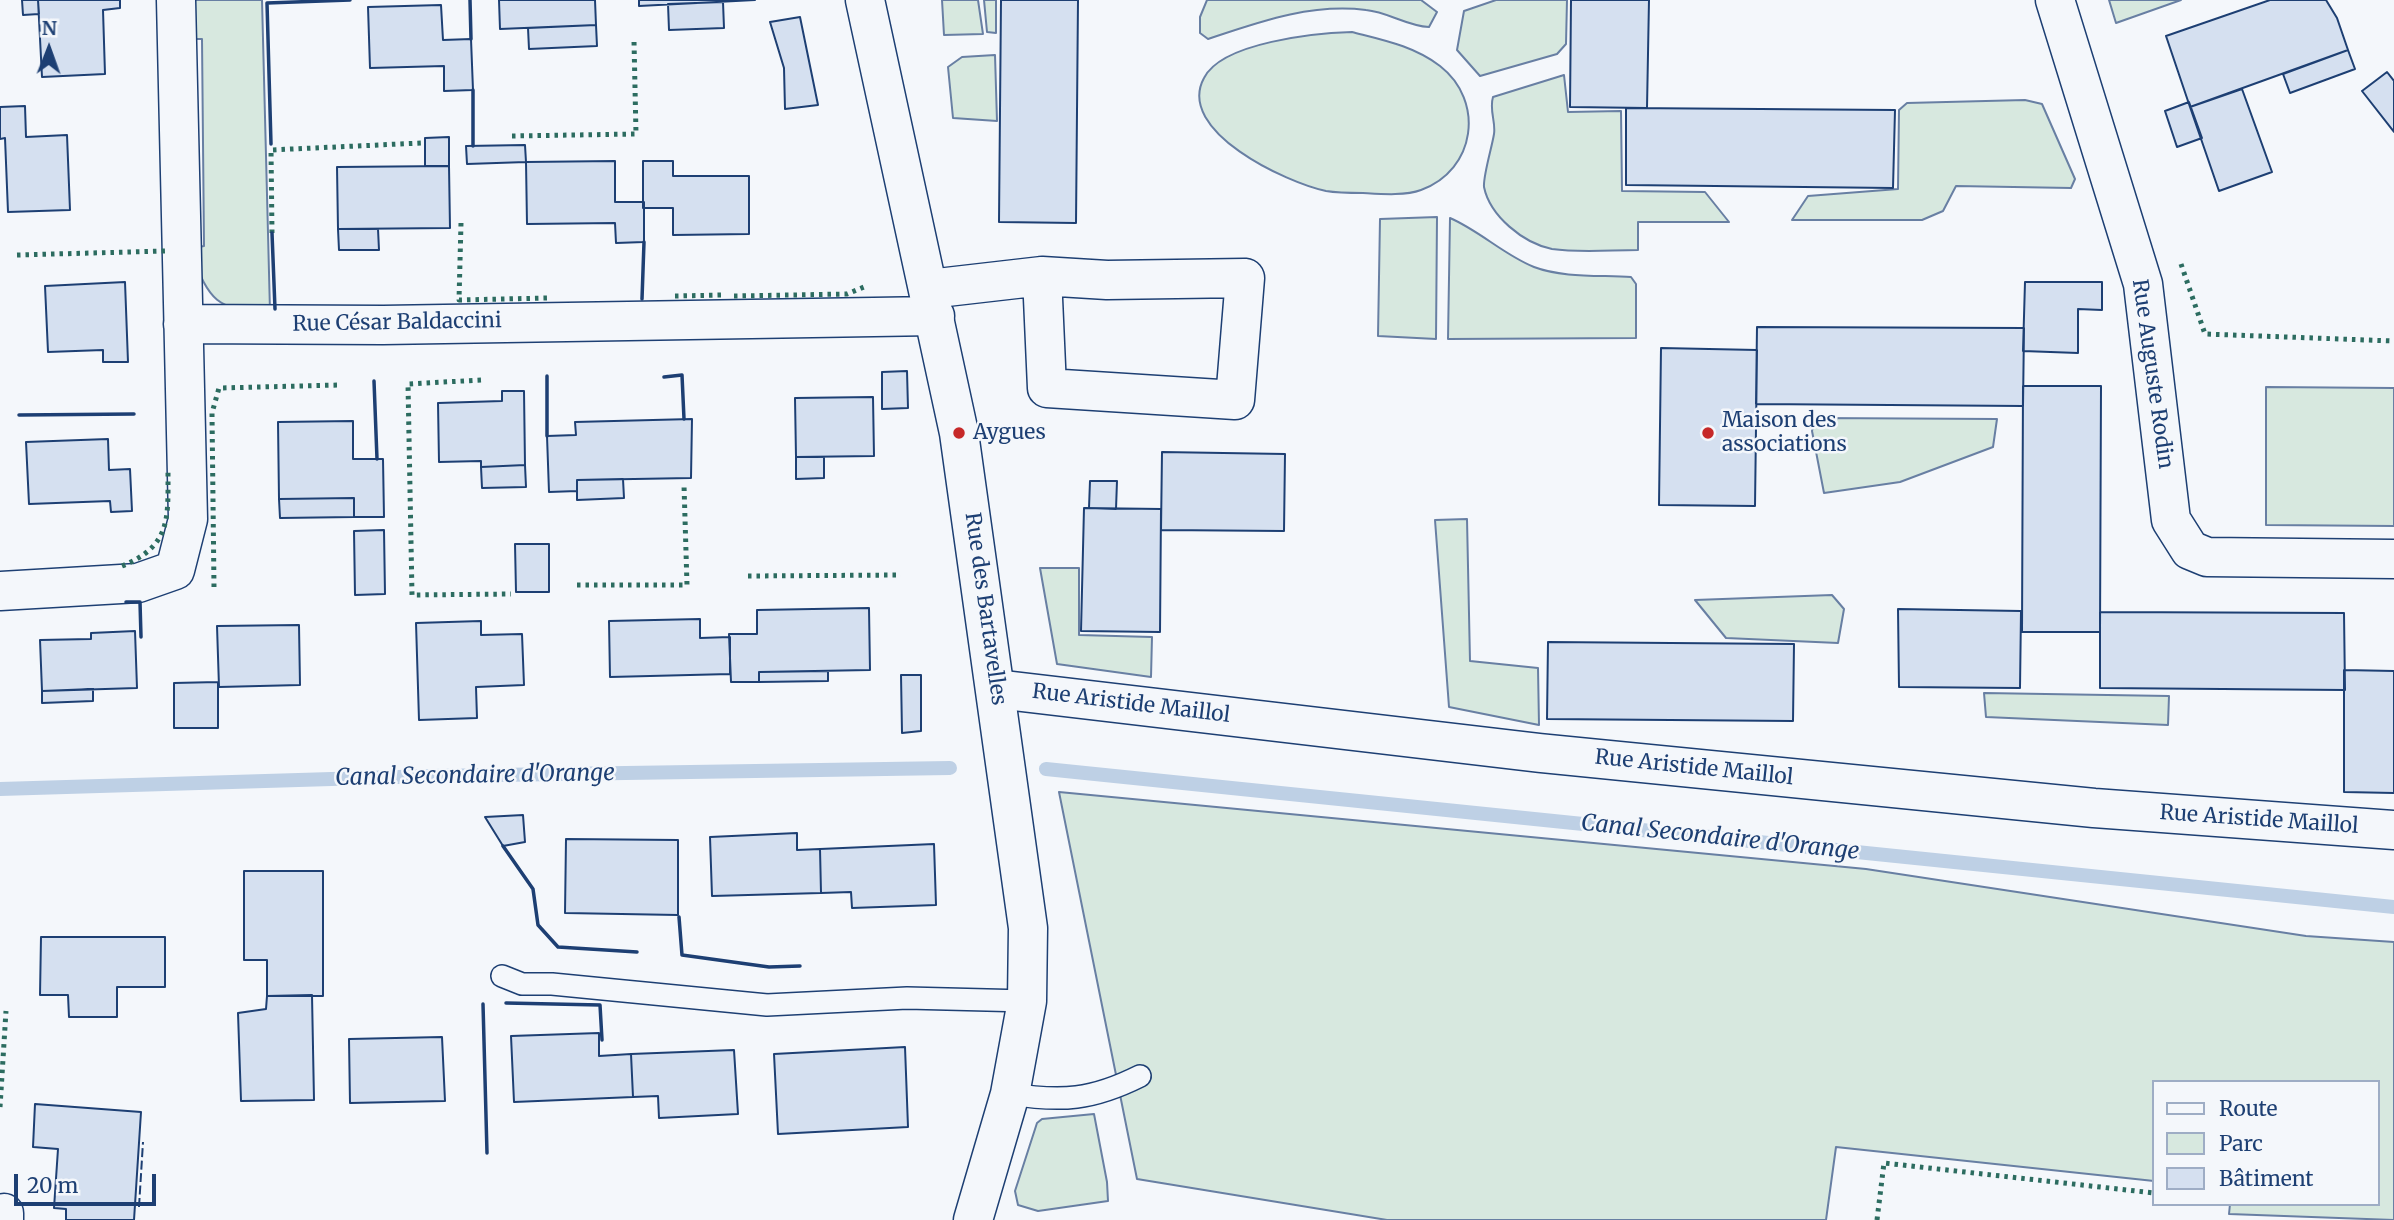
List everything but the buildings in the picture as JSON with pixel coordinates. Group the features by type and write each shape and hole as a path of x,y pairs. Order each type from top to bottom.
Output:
{"street":[{"path":"0,591 138,583 175,570 188,519 176,0"},
{"name":"Rue des Bartavelles","path":"865,0 959,433 1028,928 1027,1001 1010,1094 973,1220"},
{"name":"Rue Auguste Rodin","path":"2055,0 2143,284 2171,520 2190,550 2207,557 2394,559"},
{"name":"Rue César Baldaccini","path":"183,324 383,325 932,303 1042,276 1107,280 1245,278 1235,400 1047,388 1042,276"},
{"name":"Rue Aristide Maillol","path":"996,689 1554,754 2094,808 2394,830"}],"lane":[{"path":"502,976 522,984 552,984 767,1005 906,998 1027,1001"},
{"path":"1010,1094 1054,1101 1098,1095 1140,1076"}],"green space":[{"path":"191,0 262,0 270,311 236,308 216,299 202,280 189,249 204,246 202,39 186,39"},
{"path":"942,0 978,0 983,34 944,35"},
{"path":"984,0 996,0 996,33 987,32"},
{"path":"1207,0 1421,0 1437,12 1429,27 1374,11 1325,9 1246,26 1208,39 1200,33 1200,17"},
{"path":"1496,0 1567,0 1566,44 1557,54 1480,76 1457,50 1464,11"},
{"path":"2109,0 2181,0 2116,23"},
{"path":"1352,32 1398,44 1420,53 1440,66 1464,97 1468,134 1463,151 1454,167 1421,190 1393,194 1344,193 1308,186 1263,166 1240,151 1220,135 1205,117 1199,98 1204,78 1214,66 1230,56 1272,42"},
{"path":"995,55 997,121 953,118 948,67 962,57"},
{"path":"1564,75 1568,112 1621,111 1622,191 1705,192 1729,222 1638,222 1638,250 1595,251 1541,246 1509,227 1493,208 1484,187 1494,134 1493,97"},
{"path":"2025,100 2042,104 2075,179 2071,188 1956,186 1943,211 1922,220 1792,220 1808,196 1898,189 1899,110 1907,103"},
{"path":"1437,217 1436,339 1378,336 1380,219"},
{"path":"1450,218 1472,229 1512,256 1545,271 1631,277 1636,284 1636,338 1448,339"},
{"path":"2266,387 2394,388 2394,526 2266,525"},
{"path":"1815,418 1997,419 1993,447 1900,482 1824,493 1812,431"},
{"path":"1467,519 1470,661 1538,668 1539,725 1449,707 1435,520"},
{"path":"1040,568 1079,568 1079,635 1152,637 1151,677 1057,664"},
{"path":"1832,595 1844,609 1838,643 1726,638 1695,600"},
{"path":"1984,693 2169,696 2168,725 1986,717"},
{"path":"1059,792 1866,869 2306,936 2394,942 2394,1220 2229,1214 2230,1206 2380,1206 2380,1080 2152,1080 2152,1181 1836,1147 1826,1220 1387,1220 1137,1179"},
{"path":"1094,1114 1108,1201 1038,1211 1018,1205 1015,1191 1037,1123 1042,1119"}],"waterway":[{"name":"Canal Secondaire d'Orange","path":"0,789 431,776 950,768"},
{"name":"Canal Secondaire d'Orange","path":"1046,769 2394,907"}],"hedge":[{"path":"512,136 636,134 634,41"},
{"path":"272,233 271,150 421,143"},
{"path":"461,223 459,300 548,298"},
{"path":"17,255 166,251"},
{"path":"2181,264 2205,334 2394,341"},
{"path":"734,296 847,294 864,287"},
{"path":"675,296 722,295"},
{"path":"481,380 408,384 412,595 511,594"},
{"path":"214,587 212,413 219,388 340,385"},
{"path":"122,566 138,558 158,540 168,504 168,472"},
{"path":"577,585 687,585 684,485"},
{"path":"748,576 901,575"},
{"path":"0,1107 6,1011"},
{"path":"1877,1220 1884,1163 2152,1193"}],"fence":[{"path":"139,1207 143,1142"}],"wall":[{"path":"271,144 267,3 350,0"},
{"path":"470,0 471,39"},
{"path":"473,90 473,146"},
{"path":"272,233 275,309"},
{"path":"642,299 644,242"},
{"path":"664,377 682,375 684,419"},
{"path":"547,376 547,436"},
{"path":"374,381 377,459"},
{"path":"19,415 134,414"},
{"path":"126,602 140,602 141,637"},
{"path":"503,846 533,889 538,925 558,947 637,952"},
{"path":"679,917 682,955 769,967 800,966"},
{"path":"506,1003 600,1005 602,1040"},
{"path":"483,1004 487,1153"}],"place":[{"name":"Aygues","path":"959,433"},
{"name":"Maison des associations","path":"1708,433"}]}
